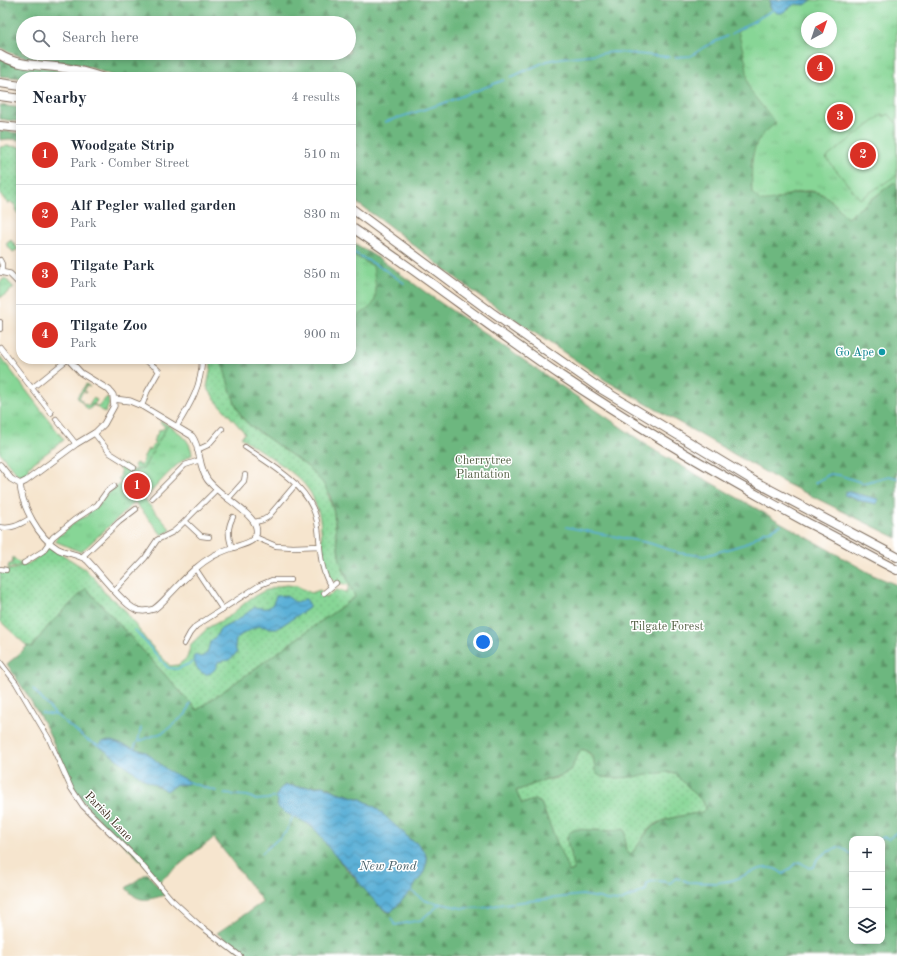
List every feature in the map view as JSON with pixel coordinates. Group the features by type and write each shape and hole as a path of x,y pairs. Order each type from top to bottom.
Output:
{"highway":[{"path":"0,55 19,63 71,69 82,72"},
{"path":"0,83 16,85"},
{"path":"0,96 16,98"},
{"path":"0,126 16,128"},
{"path":"356,212 491,312 598,386 754,481 897,557"},
{"path":"356,230 561,376 650,433 751,492 897,570"},
{"path":"356,233 378,245"}],"street":[{"path":"0,260 2,264 1,272 12,275 16,279"},
{"path":"0,322 0,329"},
{"path":"0,348 51,413"},
{"path":"32,388 62,364"},
{"path":"20,484 94,433 101,427 113,409 114,399 110,390 81,373 73,364"},
{"path":"142,406 159,373 156,368 150,364"},
{"path":"177,426 195,396 201,364"},
{"path":"20,484 23,500 31,518 49,541 60,550 82,557 92,565 114,590 133,608 142,611 151,610 158,606 197,567 211,558 232,548 248,544 255,537 257,528 255,522 249,515 216,490 204,475 198,450 193,438 177,426 142,406 130,401 114,399"},
{"path":"56,420 76,444"},
{"path":"198,450 208,445 222,429"},
{"path":"94,433 110,454 134,468"},
{"path":"245,447 296,484 308,498 316,515 322,569 331,587"},
{"path":"152,498 185,465 200,460"},
{"path":"0,466 11,479 20,484"},
{"path":"228,499 244,481 245,474"},
{"path":"255,522 268,517 296,484"},
{"path":"24,563 43,551 49,541 74,520 97,505 107,491 114,486"},
{"path":"114,590 145,558 157,540 173,532 216,490"},
{"path":"82,557 119,522 136,509"},
{"path":"232,548 228,532 229,525 234,517"},
{"path":"0,527 14,527 31,518"},
{"path":"185,521 201,536 209,537"},
{"path":"255,537 276,546 320,546"},
{"path":"197,567 224,610"},
{"path":"0,569 6,570"},
{"path":"184,644 194,629 260,585 272,580 290,580"},
{"path":"324,593 336,583"},
{"name":"Parish Lane","path":"0,662 16,683 49,739 71,788 83,806 135,857 171,898 198,924 240,956"}],"green space":[{"path":"0,0 770,0 770,7 801,13 801,48 806,48 795,108 756,146 752,158 752,193 773,200 799,192 816,192 822,194 834,203 847,218 894,182 897,185 897,538 779,480 605,380 474,292 384,222 356,202 356,72 103,72 72,63 40,60 356,60 356,16 16,16 16,55 0,47"},
{"path":"770,0 897,0 897,185 894,182 847,218 828,198 815,192 798,192 768,201 761,201 752,193 752,165 756,144 767,130 776,123 751,92 748,83 746,62 738,31 773,10 770,7"},
{"path":"0,58 68,72 16,72 16,78 0,76"},
{"path":"0,105 16,107 16,121 0,119"},
{"path":"889,114 897,124 897,175 860,199 826,158 882,115 883,117"},
{"path":"0,131 16,133 16,140 0,140"},
{"path":"0,147 16,147 16,207 10,202 8,204 0,194"},
{"path":"11,240 16,246 16,250 13,252 6,244"},
{"name":"Tilgate Forest","path":"356,244 657,452 873,575 897,585 897,956 247,956 217,933 263,902 214,838 159,882 148,868 92,813 79,797 47,729 7,664 27,646 32,647 49,625 86,588 197,710 355,597 340,561 334,513 330,496 323,483 308,467 248,424 243,418 235,402 222,364 356,364 356,316 358,315 373,266 356,257","holes":["582,749 591,755 594,761 595,771 602,777 619,778 667,772 675,774 703,802 706,808 702,812 673,818 653,826 631,854 628,853 625,848 625,830 623,829 607,831 577,829 570,833 567,838 574,870 569,872 541,803 534,800 522,804 516,791 563,775 571,769","286,785 300,787 329,787 337,792 361,799 375,807 409,839 417,843 425,852 427,861 424,872 391,912 384,910 340,862 317,831 302,820 287,813 277,806 278,801 276,797 280,789"]},
{"path":"356,257 373,266 376,289 375,299 372,305 356,317"},
{"path":"5,278 14,288 0,298 0,282"},
{"path":"0,356 64,440 29,466 29,474 22,480 0,453"},
{"path":"211,364 223,364 242,418 248,424 308,467 319,477 326,488 334,513 340,561 355,597 197,710 86,588 49,625 32,647 27,646 0,621 0,571 15,569 24,564 25,566 44,553 49,546 85,569 96,580 104,592 123,608 147,641 170,666 178,665 187,658 191,644 209,627 228,617 251,598 264,591 287,585 297,586 311,593 320,590 326,598 336,590 347,592 349,585 332,579 325,566 320,518 310,491 286,468 241,437 245,433 216,401 207,387"},
{"path":"86,384 90,387 86,386 84,390 86,393 83,391 79,398 82,400 81,402 77,397"},
{"path":"107,397 109,404 105,413 92,404 88,406 93,398 97,400 94,405 98,407"},
{"path":"81,402 89,406 93,404 93,406 88,410"},
{"path":"161,421 168,425 143,469 140,468 137,471 134,465 136,463 141,466 144,459 143,458 148,449 150,450 155,442 153,441 160,429 162,430 165,426 160,423"},
{"path":"168,425 184,437 190,445 192,455 180,462 144,499 171,530 162,535 135,502 81,552 55,541 58,535 62,534 77,520 87,516 88,513 99,505 107,494 140,468 143,469"},
{"path":"124,464 131,470 137,471 121,483 118,478 121,475 121,472 118,468"},
{"path":"13,557 19,563 22,561 23,563 16,567 8,568 9,564 12,564"},
{"path":"582,749 592,756 595,767 667,772 675,774 703,802 706,808 702,812 659,822 648,830 631,854 626,851 625,842 618,829 607,831 593,830 567,840 574,870 568,872 541,803 534,800 522,804 516,791 539,782 557,778 571,769"},
{"path":"147,873 165,895 148,899 139,899 126,888"}],"water":[{"path":"770,0 812,0 805,5 795,4 782,13 777,13 770,7"},
{"path":"846,491 878,499 877,504 861,501 844,495"},
{"path":"287,595 297,602 306,599 309,603 309,608 278,628 258,626 241,635 236,640 235,646 237,653 229,660 218,662 215,669 210,674 199,671 195,664 194,656 201,657 207,653 210,642 217,635 219,630 236,621 255,607 268,608 271,606 276,596"},
{"path":"111,741 146,752 167,770 188,781 188,784 175,785 167,791 144,779 99,746 101,742"},
{"name":"New Pond","path":"286,785 300,787 324,786 337,792 361,799 375,807 409,839 417,843 425,852 427,861 424,872 411,891 391,912 382,908 372,898 329,848 315,829 277,806 278,801 276,797 278,792"}],"waterway":[{"path":"731,34 773,10"},
{"path":"675,57 691,56 704,47 727,36"},
{"path":"511,77 547,61 561,58 614,52 670,57"},
{"path":"385,122 444,103 504,80"},
{"path":"356,254 385,270 404,283"},
{"path":"815,483 830,474 839,475 863,483 889,476 897,478"},
{"path":"566,527 649,543 679,553 704,556 745,544 765,531 781,525"},
{"path":"135,630 168,668 177,669 193,662"},
{"path":"33,689 55,714"},
{"path":"134,748 137,742 164,732 186,714 190,703"},
{"path":"41,713 56,715 87,740 99,746"},
{"path":"138,741 141,728"},
{"path":"188,782 216,791"},
{"path":"224,794 248,796 256,800 276,797"},
{"path":"262,853 286,832 293,816"},
{"path":"885,837 889,839 897,833"},
{"path":"683,880 688,882 717,883 733,880 764,868 771,868 783,874 795,864 800,862 809,868 814,867 817,859 827,852 841,847 849,853"},
{"path":"432,902 462,908 483,908 503,904 582,895 620,901 646,890 647,883 653,881 670,883 676,878 680,879"},
{"path":"411,891 424,900 430,902"},
{"path":"431,912 440,904"},
{"path":"391,918 395,925 421,920 430,912"}],"place":[{"name":"Tilgate Zoo","path":"820,68"},
{"name":"Tilgate Park","path":"840,117"},
{"name":"Alf Pegler walled garden","path":"863,155"},
{"name":"Go Ape","path":"882,352"},
{"name":"Woodgate Strip","path":"137,486"}],"park label":[{"name":"Cherrytree Plantation","path":"483,467"}]}
